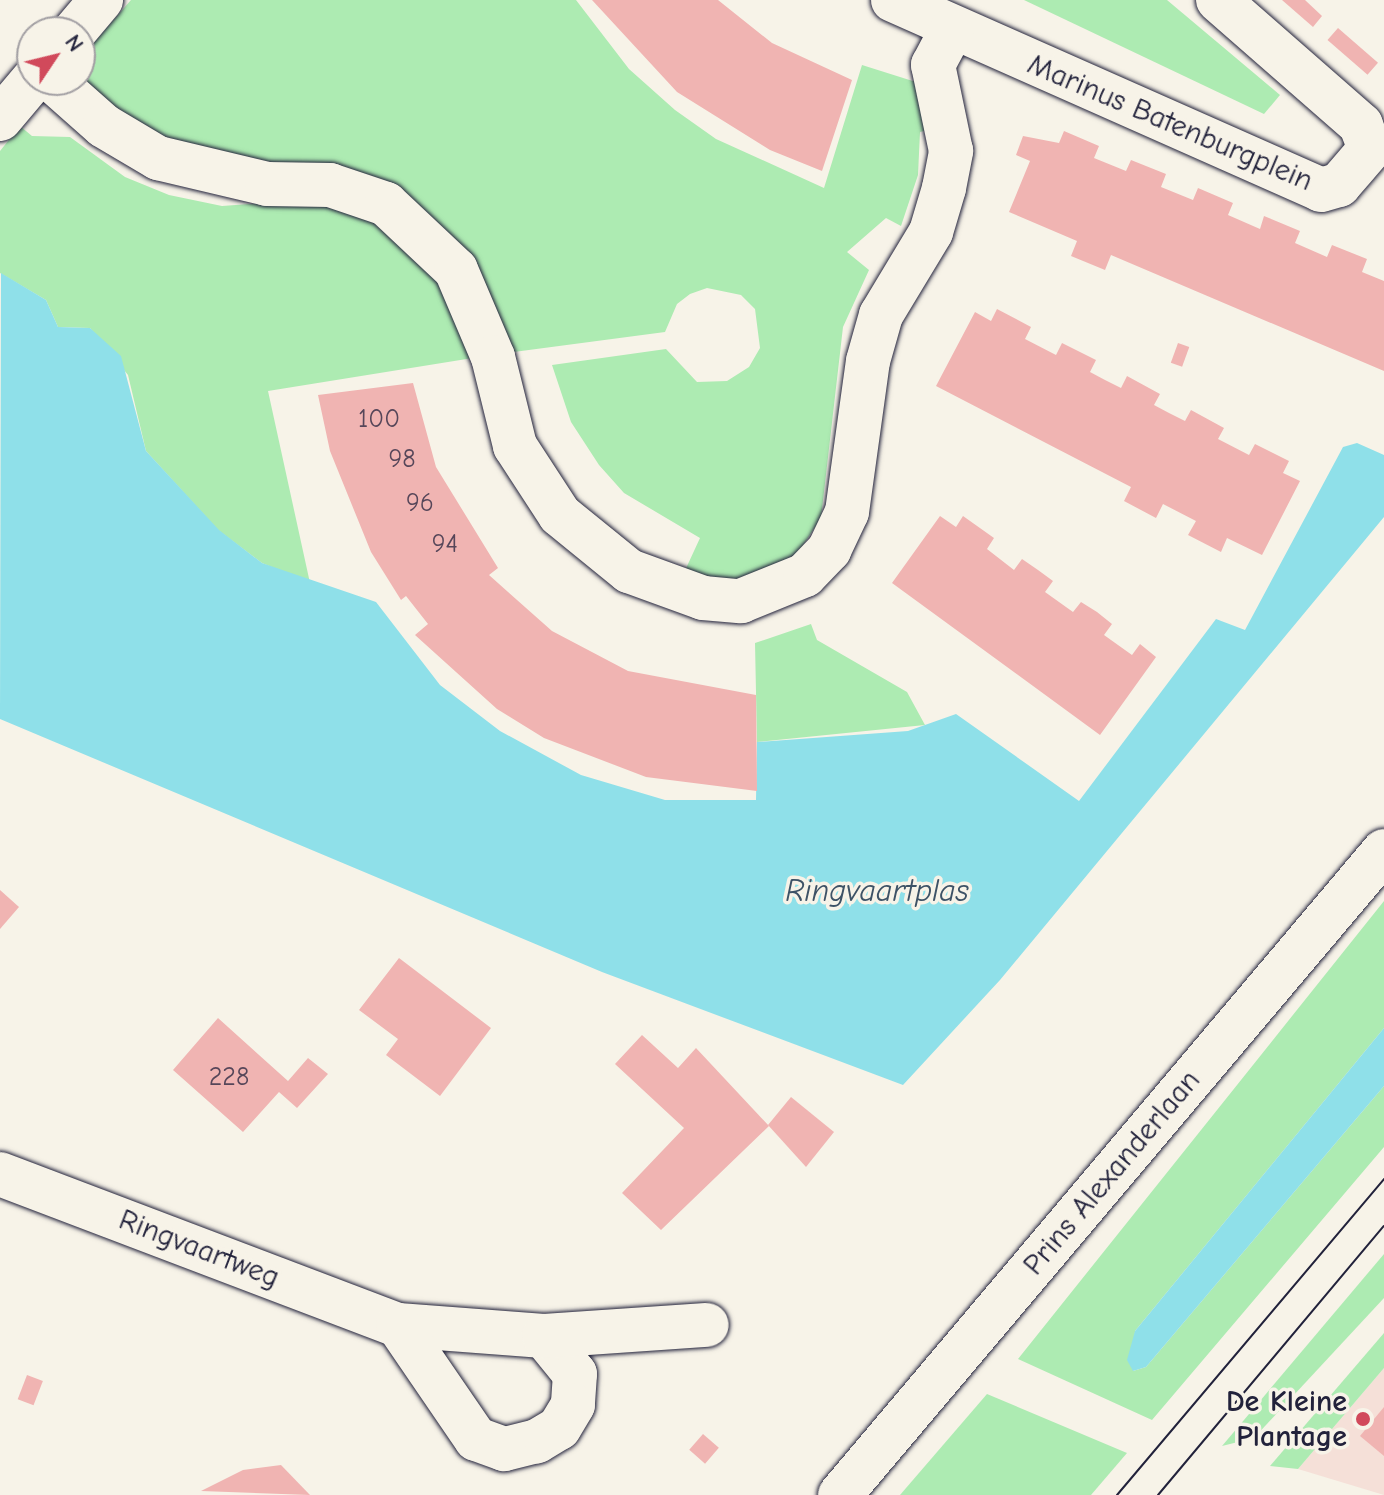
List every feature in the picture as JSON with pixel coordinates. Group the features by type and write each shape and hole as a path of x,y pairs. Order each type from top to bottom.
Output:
{"street":[{"path":"88,16 101,0"},
{"name":"Marinus Batenburgplein","path":"893,0 952,30 1321,190 1339,185 1370,149 1361,125 1218,0"},
{"path":"70,96 104,126 158,158 267,184 330,185 386,204 456,270 493,357 515,446 560,515 629,571 703,598 741,601 805,575 829,550 847,512 868,361 881,315 931,232 944,188 951,151 933,65 952,30"},
{"path":"0,119 19,96"},
{"name":"Prins Alexanderlaan","path":"840,1495 1384,851"},
{"name":"Ringvaartweg","path":"0,1174 398,1325 544,1336 707,1325"},
{"path":"398,1325 476,1439 504,1449 559,1428 573,1405 575,1374 544,1336"}],"shaded area":[{"name":"De Kleine Plantage","path":"1384,1368 1384,1495 1298,1469"}],"green space":[{"path":"131,0 576,0 629,69 675,110 716,139 824,188 862,65 919,83 935,128 920,132 918,175 901,226 886,218 847,252 869,270 843,327 821,518 792,562 751,585 682,577 700,538 624,493 599,465 571,422 552,365 666,349 697,382 727,381 749,367 760,348 755,309 741,295 707,288 690,294 677,304 665,332 507,353 491,298 304,169 145,136 96,92 96,40"},
{"path":"1024,0 1167,0 1280,95 1264,114"},
{"path":"20,126 32,136 70,137 125,177 169,195 222,206 319,199 362,214 445,274 479,357 268,391 310,583 262,563 218,530 146,451 128,375 90,328 58,327 46,300 0,273 0,151"},
{"path":"811,624 817,640 907,692 925,725 757,742 755,643"},
{"path":"1384,901 1384,1028 1135,1331 1133,1371 1146,1367 1384,1086 1384,1147 1152,1420 1018,1359"},
{"path":"1384,1254 1384,1298 1254,1438 1222,1446"},
{"path":"1384,1333 1384,1368 1298,1469 1270,1466"},
{"path":"987,1394 1127,1453 1091,1495 900,1495"}],"water":[{"name":"Ringvaartplas","path":"1,273 46,300 58,327 90,328 121,356 146,451 219,530 262,563 376,602 440,685 500,731 581,775 665,800 756,800 757,742 908,731 956,714 1079,801 1216,619 1245,630 1343,447 1357,443 1384,455 1384,517 1000,980 903,1085 602,972 0,719"},
{"path":"1384,1028 1384,1086 1146,1367 1133,1371 1127,1360 1135,1331"}],"building":[{"path":"592,0 718,0 772,43 852,80 822,171 770,150 677,92"},
{"path":"1282,0 1305,0 1322,16 1313,27"},
{"path":"1338,28 1378,63 1368,75 1328,40"},
{"path":"1064,131 1099,146 1094,158 1126,171 1131,160 1166,174 1161,187 1193,200 1198,188 1233,203 1228,215 1260,229 1264,216 1300,231 1295,243 1327,257 1332,245 1367,259 1362,272 1384,281 1384,371 1111,255 1105,270 1071,256 1077,241 1009,212 1030,161 1016,155 1023,136 1059,143"},
{"path":"997,309 1031,327 1025,339 1056,355 1062,343 1096,360 1090,372 1105,380 1121,388 1127,376 1160,394 1154,405 1185,421 1191,410 1224,428 1218,439 1249,455 1255,444 1289,461 1283,473 1300,481 1262,555 1227,538 1221,552 1188,535 1196,521 1163,504 1156,518 1124,501 1131,487 936,386 975,312 991,321"},
{"path":"1178,343 1189,347 1182,367 1171,363"},
{"path":"413,383 436,467 498,568 489,575 552,631 628,671 756,695 757,791 646,777 544,738 497,709 415,635 428,624 406,596 401,600 371,552 330,451 318,395"},
{"path":"940,516 956,527 963,516 994,538 987,549 1014,570 1022,559 1053,581 1045,592 1073,612 1081,602 1097,612 1112,624 1104,635 1132,655 1140,644 1156,657 1100,735 892,583"},
{"path":"0,890 19,907 0,929"},
{"path":"399,958 491,1028 440,1096 386,1055 398,1039 359,1010"},
{"path":"218,1018 288,1081 308,1058 328,1074 297,1108 279,1092 243,1132 173,1070"},
{"path":"642,1035 678,1068 696,1048 769,1126 661,1230 622,1193 684,1128 615,1064"},
{"path":"791,1097 834,1132 806,1167 768,1125"},
{"path":"27,1375 43,1381 34,1405 18,1399"},
{"path":"1384,1407 1384,1456 1360,1436"},
{"path":"703,1434 719,1448 705,1464 689,1450"},
{"path":"281,1465 310,1495 201,1491 243,1470"}],"tram line":[{"path":"1117,1495 1384,1179"},
{"path":"1158,1495 1384,1226"}],"place":[{"name":"De Kleine Plantage","path":"1363,1419"}]}
